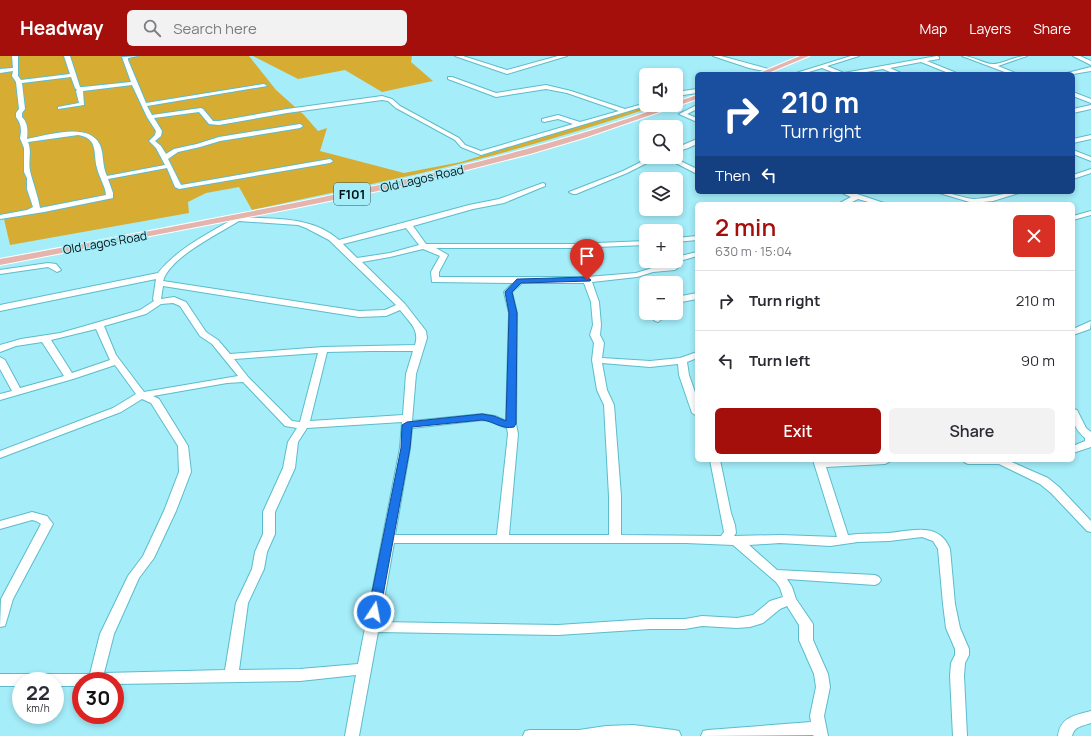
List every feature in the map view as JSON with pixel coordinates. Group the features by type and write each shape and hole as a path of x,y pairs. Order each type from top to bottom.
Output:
{"main road":[{"path":"764,72 806,56"},
{"name":"Old Lagos Road","path":"0,262 236,218 388,187 488,163 657,113 695,98"}],"street":[{"path":"15,56 15,76 19,82 22,110 19,113 19,117 25,132 23,138 27,148 27,172 30,178 31,188 37,208 30,212"},
{"path":"67,56 78,88 81,89 134,83"},
{"path":"135,56 124,57 144,105 159,131 158,136 152,140 154,145 159,147 180,187 330,161"},
{"path":"458,56 508,72 564,56"},
{"path":"716,56 751,67 769,70"},
{"path":"802,72 856,56"},
{"path":"965,56 1010,72"},
{"path":"992,66 1024,56"},
{"path":"1076,56 1091,63"},
{"path":"856,72 937,58"},
{"path":"1083,59 1091,58"},
{"path":"920,60 951,72"},
{"path":"822,66 837,72"},
{"path":"882,67 895,72"},
{"path":"0,71 16,69"},
{"path":"1075,72 1091,69"},
{"path":"19,82 73,75"},
{"path":"450,78 496,95 546,87 576,94 625,111"},
{"path":"144,105 174,99 264,86"},
{"path":"60,108 82,104 79,91 81,89"},
{"path":"683,93 695,91"},
{"path":"1075,95 1091,101"},
{"path":"1081,97 1091,95"},
{"path":"150,117 202,110 211,123 219,123 287,111 382,98 390,100 398,107 457,139 463,146 481,153 639,106"},
{"path":"1075,111 1091,107"},
{"path":"695,108 682,114 695,119"},
{"path":"544,120 558,117 580,124"},
{"path":"165,158 176,150 198,146 214,140 300,126"},
{"path":"0,217 110,196 105,178 100,170 98,148 93,140 85,134 66,135 25,141"},
{"path":"1075,141 1091,137"},
{"path":"683,147 695,142"},
{"path":"1075,153 1091,159"},
{"path":"573,192 642,164"},
{"path":"681,164 695,171"},
{"path":"105,178 169,166"},
{"path":"1075,176 1091,171"},
{"path":"338,243 408,226 472,207 501,201 542,185"},
{"path":"851,194 877,202"},
{"path":"947,194 973,201 993,199 1011,194"},
{"path":"846,202 858,196"},
{"path":"1075,217 1091,213"},
{"path":"159,302 157,299 161,279 171,265 190,249 236,218 298,223 319,230 338,243 402,306 421,331 422,338 411,374 405,448 352,736"},
{"path":"408,226 424,246 444,255 436,272 435,280 587,280 637,275 652,270 672,268"},
{"path":"683,239 695,238"},
{"path":"355,261 390,255 424,246 572,246 639,243"},
{"path":"683,258 695,255"},
{"path":"0,272 48,265 53,266 57,270"},
{"path":"0,308 161,279 275,302 359,314 386,314 402,306"},
{"path":"587,280 595,302 597,325 595,335 599,343 597,360 602,390 609,405 615,496 615,539"},
{"path":"503,539 513,434 511,424 513,313 508,292 519,281"},
{"path":"683,299 695,296"},
{"path":"0,349 25,342 46,339 98,325 151,308 159,302 174,300 183,304 187,308 203,334 215,342 245,379 289,424 304,425 482,417 491,418 506,425 511,424"},
{"path":"1075,331 1091,324"},
{"path":"97,672 107,634 134,576 148,558 173,504 185,472 183,446 155,401 142,395 136,389 122,367 112,356 98,325"},
{"path":"46,339 70,377"},
{"path":"227,357 380,347 419,348"},
{"path":"231,676 242,603 258,568 261,552 269,534 269,512 289,468 293,442 304,425 323,350"},
{"path":"597,360 644,363 682,361 695,356"},
{"path":"0,360 17,391"},
{"path":"0,397 70,377 116,361"},
{"path":"682,361 684,374 695,408"},
{"path":"0,455 118,410 142,395 227,380 245,379"},
{"path":"1075,416 1082,430 1090,437 1091,443 1075,449"},
{"path":"715,462 725,514 729,525 730,540"},
{"path":"818,462 844,541"},
{"path":"1003,462 1044,481 1091,528"},
{"path":"0,525 28,517 38,516 44,519 46,524 7,599 0,622"},
{"path":"388,540 615,539 748,541 780,539 830,542 858,538 889,537 922,533 936,538 942,544 944,549 949,604 954,628 962,649 962,655 958,663 957,676 960,736"},
{"path":"708,736 820,732 817,716 823,687 821,674 806,640 806,624 790,600 786,588 780,579 730,540"},
{"path":"774,574 875,580"},
{"path":"371,627 558,630 650,624 685,624 702,621 737,623 750,622 758,619 775,605 790,600"},
{"path":"124,678 300,675 364,669"},
{"path":"0,680 72,680"},
{"path":"1065,736 1066,728 1070,723 1091,717"},
{"path":"530,736 579,736 606,732 633,731 674,736"}],"shaded area":[{"path":"0,56 249,56 276,90 304,115 318,131 327,128 320,151 404,173 461,162 639,107 639,111 565,135 495,155 417,174 252,210 239,187 206,193 188,202 189,213 10,245 4,219 0,219"},
{"path":"253,56 412,56 411,62 433,81 382,92 345,70 298,79"}],"route":[{"path":"374,612 405,448 407,425 482,417 498,420 506,425 511,424 513,313 508,292 519,281 587,280"}]}
